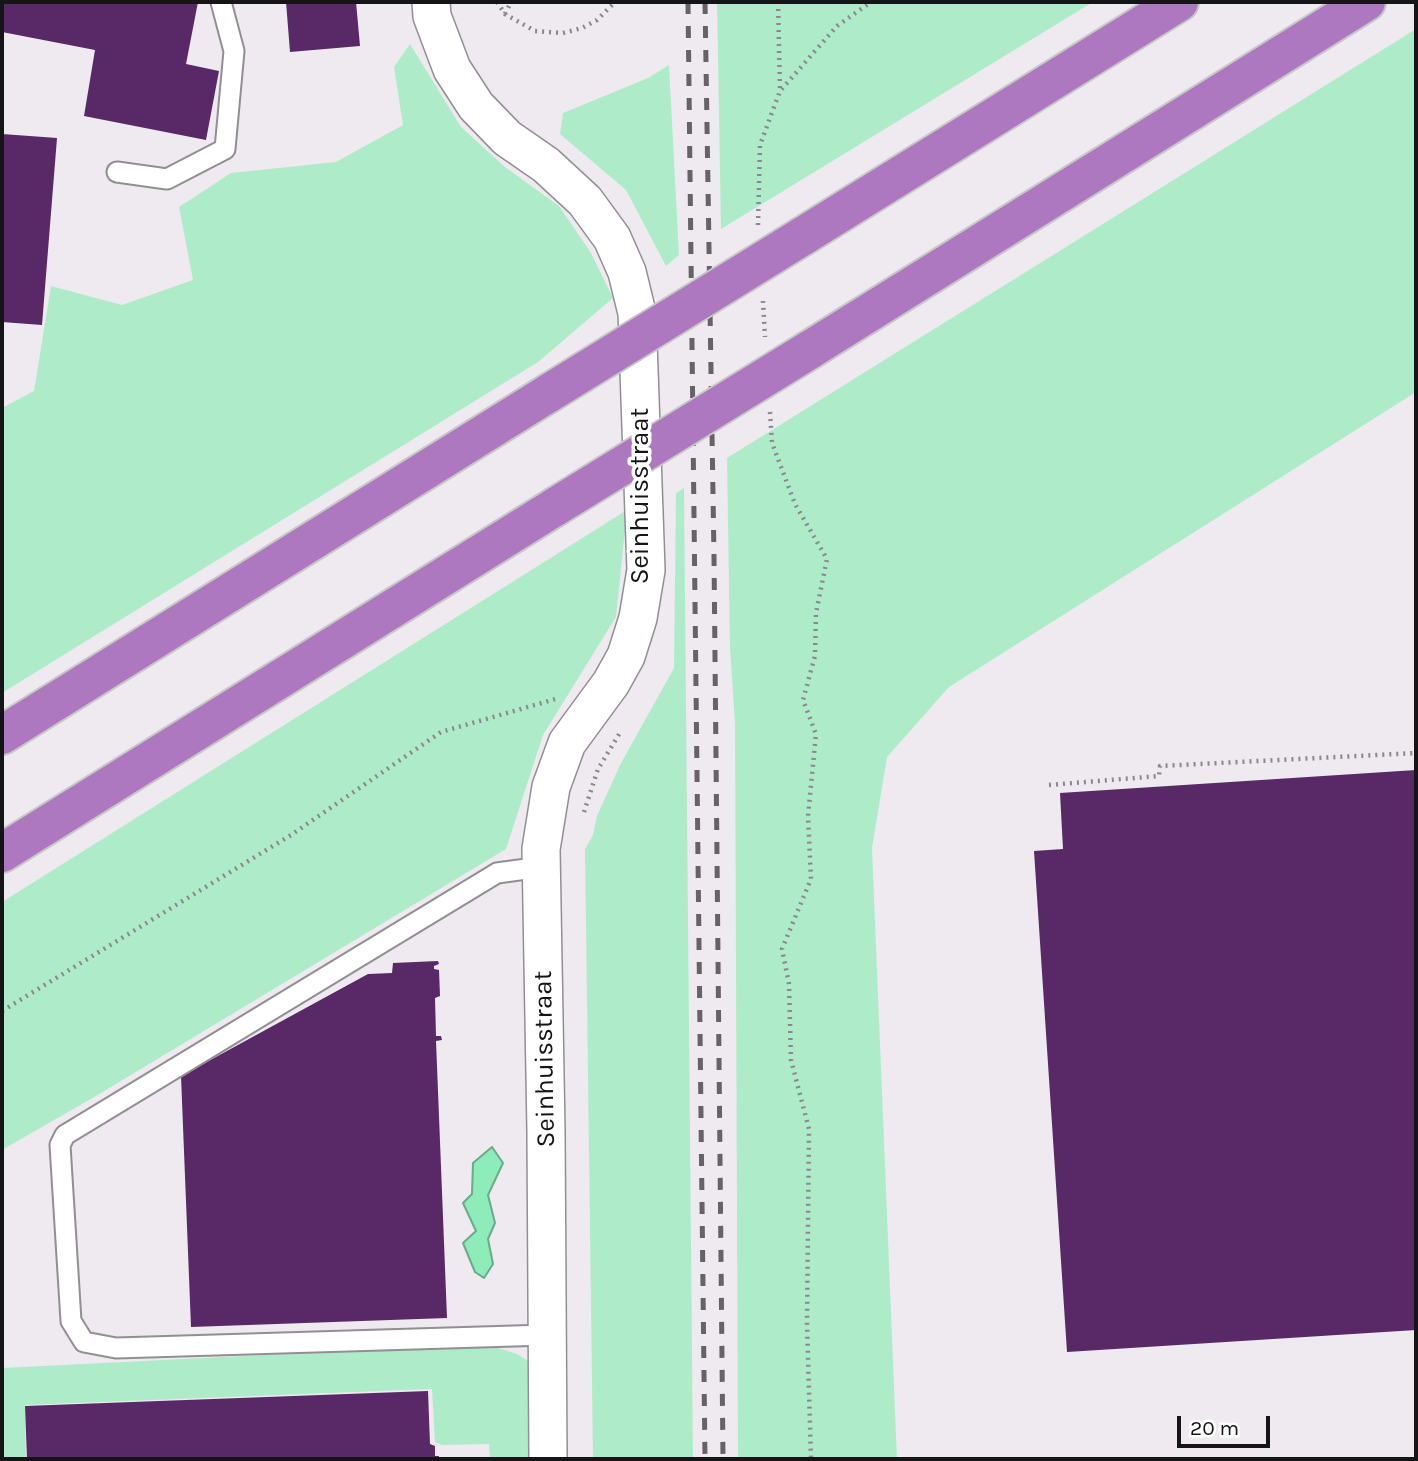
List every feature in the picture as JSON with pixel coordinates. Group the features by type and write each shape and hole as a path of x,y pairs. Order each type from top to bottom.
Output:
{"highway":[{"path":"2,735 1179,2"},
{"path":"2,853 1366,2"}],"street":[{"name":"Seinhuisstraat","path":"431,2 432,16 452,69 476,106 507,138 546,165 585,201 612,238 627,272 637,313 646,570 626,656 611,684 567,743 551,787 541,849 547,1131 548,1459"}],"lane":[{"path":"117,172 167,179 225,149 234,51 221,2"},
{"path":"541,867 497,873 65,1136 60,1145 71,1321 84,1342 116,1348 547,1335"}],"path":[{"path":"496,2 505,14 535,31 563,33 582,28 597,20 615,2"},
{"path":"505,14 511,2"},
{"path":"758,228 761,145 780,91 778,2"},
{"path":"780,91 837,26 871,2"},
{"path":"762,295 766,349"},
{"path":"769,403 772,443 795,504 827,559 816,613 815,656 803,701 816,734 808,816 811,879 782,949 789,984 791,1059 809,1129 807,1323 811,1459"},
{"path":"2,1011 291,835 441,732 611,684"},
{"path":"1049,785 1159,776 1160,766 1416,753"}],"shaded area":[{"path":"717,2 1093,2 721,229"},
{"path":"1416,29 1416,392 949,687 887,757 872,848 897,1459 738,1459 735,723 730,648 727,458"},
{"path":"410,44 461,127 505,167 559,206 591,253 613,298 538,362 2,693 2,408 34,391 51,286 122,305 193,280 179,207 231,173 336,162 403,125 394,67"},
{"path":"669,65 679,255 666,266 626,190 560,134 563,113 648,78"},
{"path":"684,488 693,1459 593,1459 585,849 620,765 674,668 676,493"},
{"path":"627,510 616,617 543,735 506,849 2,1150 2,902"},
{"path":"492,1147 503,1163 488,1195 495,1223 488,1239 493,1264 484,1278 475,1272 463,1243 476,1231 463,1203 472,1194 473,1163"},
{"path":"485,1344 517,1354 530,1362 531,1459 490,1459 489,1444 442,1445 435,1442 432,1389 25,1405 26,1459 3,1459 2,1368"}],"building":[{"path":"2,2 198,2 186,64 219,71 206,140 84,116 95,50 2,32"},
{"path":"286,2 356,2 360,46 290,52"},
{"path":"2,134 57,138 42,325 2,322"},
{"path":"1416,770 1416,1330 1067,1352 1034,851 1063,849 1060,793"},
{"path":"438,961 439,964 434,966 434,969 439,970 440,996 435,998 436,1036 441,1036 442,1040 436,1041 447,1318 191,1327 181,1076 368,974 392,973 393,963"},
{"path":"428,1391 430,1444 435,1446 435,1456 439,1456 439,1459 27,1459 25,1406"}],"railway":[{"path":"688,2 705,1459"},
{"path":"705,2 714,556 723,1459"}]}
